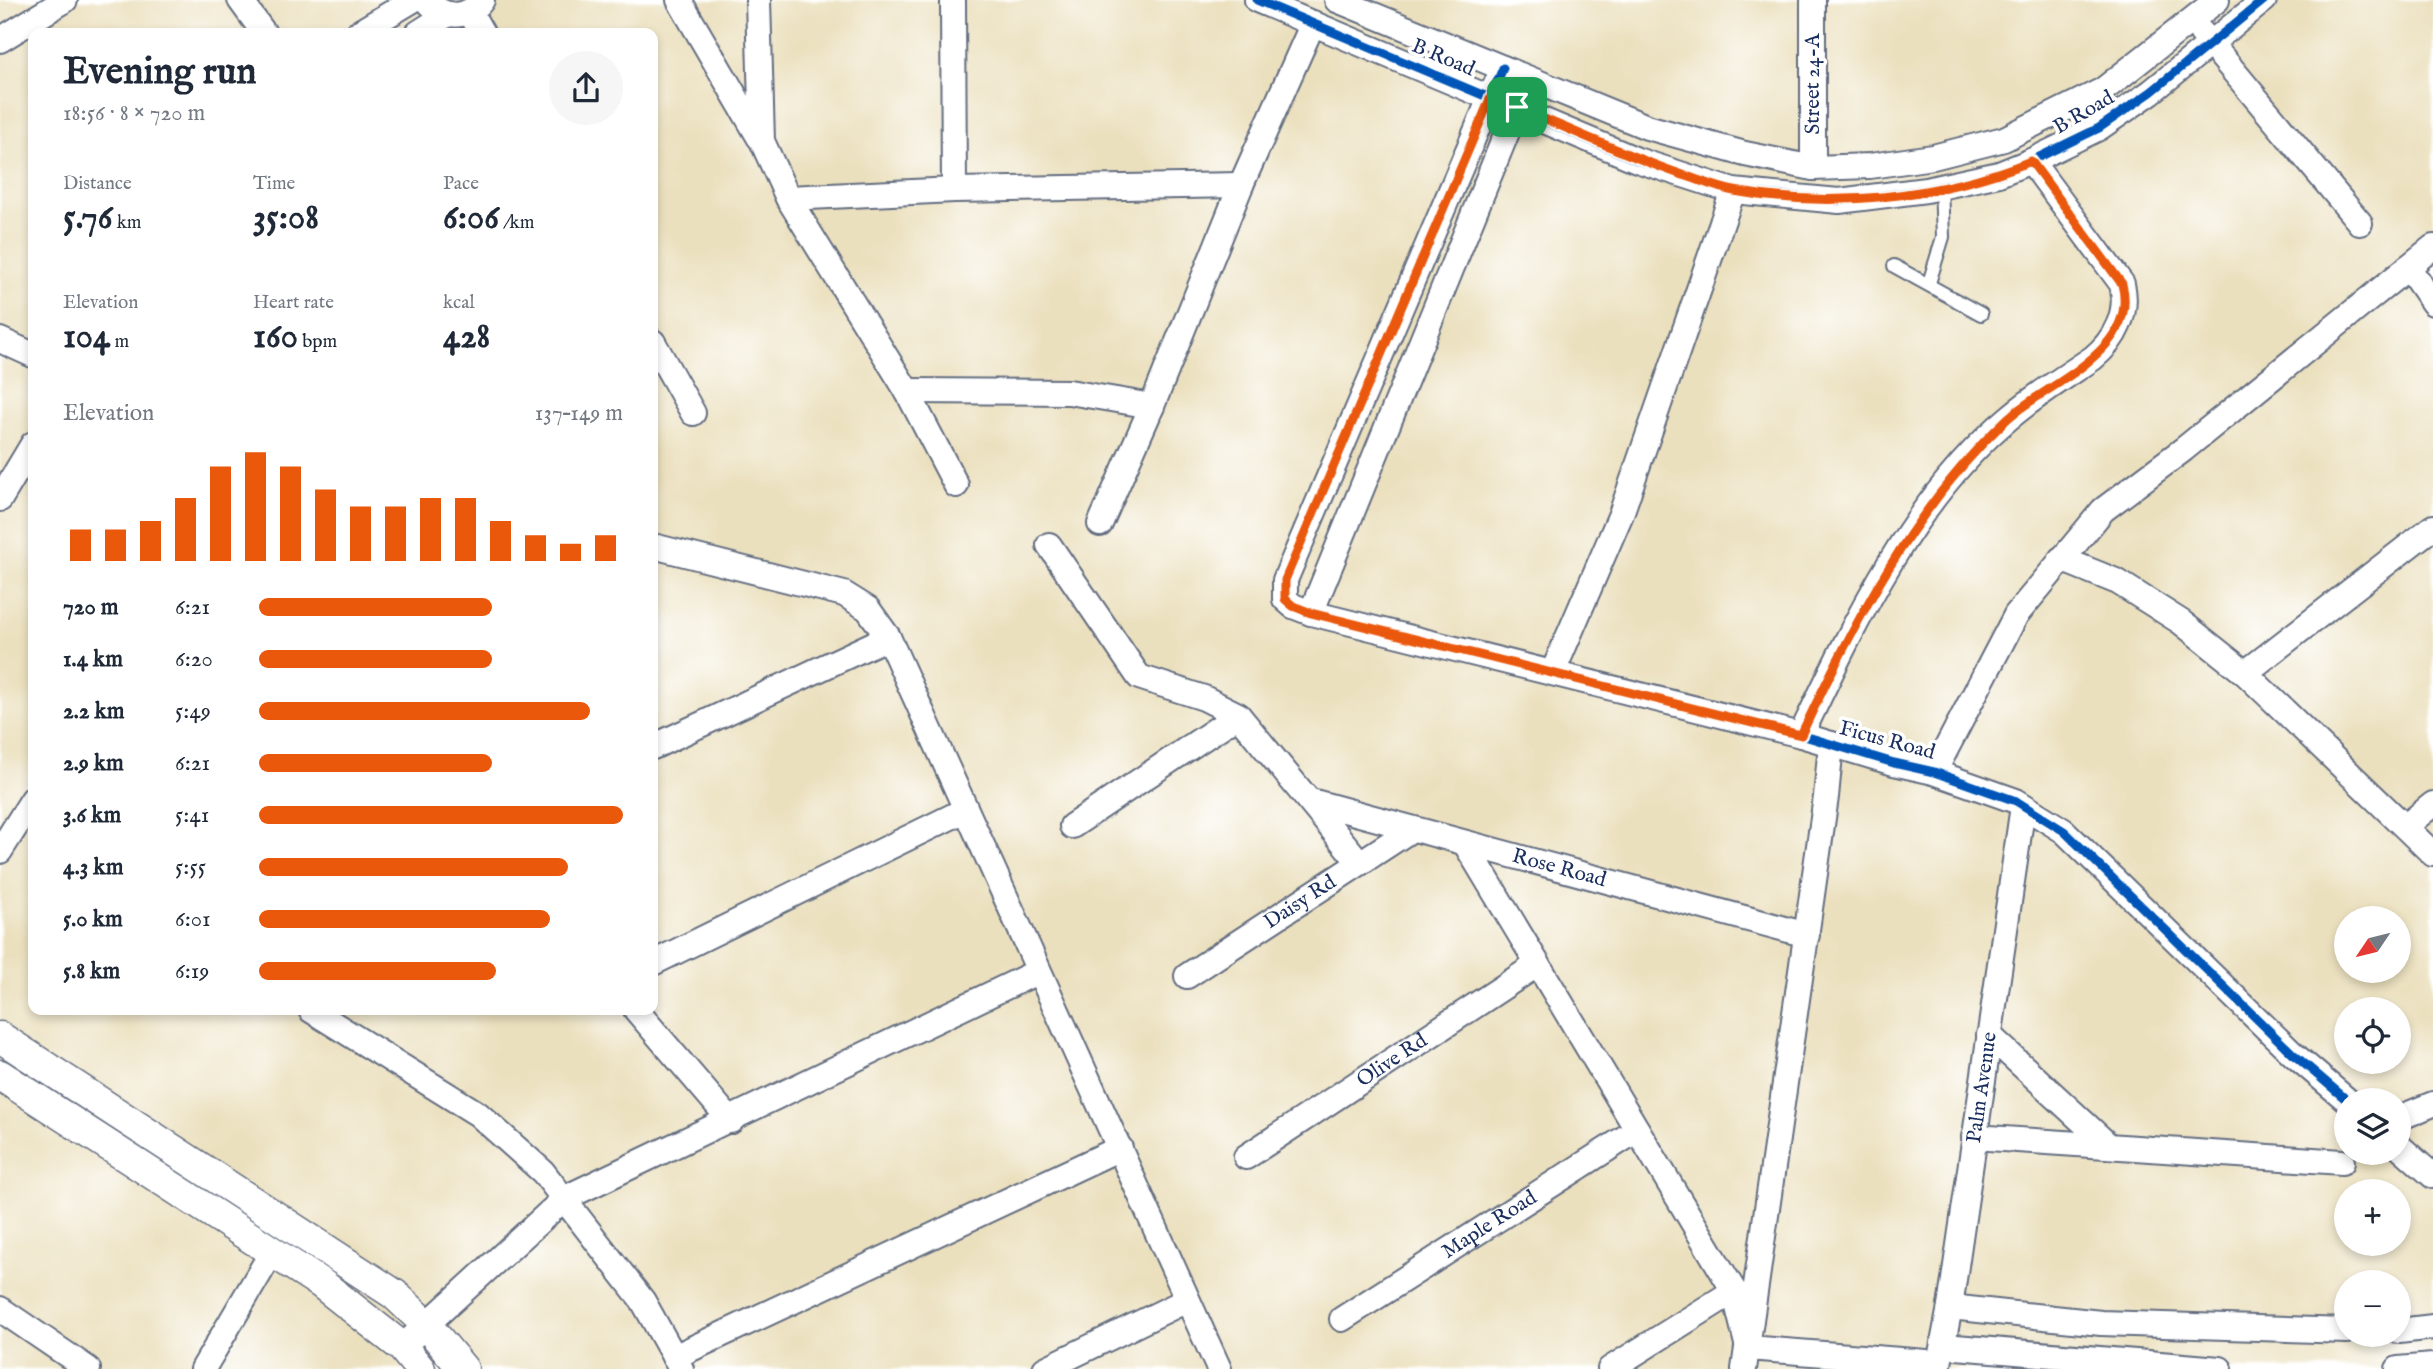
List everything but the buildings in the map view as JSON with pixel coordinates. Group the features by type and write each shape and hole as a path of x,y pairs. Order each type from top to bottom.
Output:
{"street":[{"path":"240,0 260,28"},
{"path":"366,28 413,0"},
{"path":"427,0 438,10 470,15"},
{"path":"679,0 762,141 788,198 907,391 956,485"},
{"path":"758,0 762,141"},
{"path":"953,0 954,190"},
{"name":"B Road","path":"1257,0 1517,107 1637,160 1733,191 1839,201 1941,187 1999,174 2031,161 2099,128 2151,92 2264,0"},
{"name":"B Road","path":"1337,0 1647,127 1745,154 1814,168 1870,166 1933,157 2004,139 2103,90 2217,0"},
{"name":"Street 24-A","path":"1813,0 1814,168"},
{"path":"0,40 57,2"},
{"path":"432,28 470,15"},
{"path":"2191,21 2360,223"},
{"path":"1100,524 1152,406 1241,185 1314,23"},
{"path":"1503,68 1285,580 1285,599 1293,606 1311,613 1528,79"},
{"path":"1801,735 1866,605 1916,522 1977,448 2001,425 2099,353 2117,331 2125,296 2122,284 2031,161"},
{"path":"788,198 954,190 1241,185"},
{"path":"1553,672 1621,514 1733,191"},
{"path":"1934,772 2016,615 2103,510 2194,441 2433,247"},
{"path":"2409,267 2433,303"},
{"path":"0,340 28,353"},
{"path":"658,351 693,414"},
{"path":"907,391 1069,392 1152,406"},
{"path":"0,499 28,452"},
{"path":"2245,673 2433,527"},
{"path":"1049,545 1139,677 1204,698 1238,715 1360,863"},
{"path":"658,547 844,594 869,609 888,637 1037,972 1120,1148 1219,1369"},
{"path":"2061,559 2118,582 2181,622 2245,673 2433,854"},
{"name":"Ficus Road","path":"1311,613 1801,735 1934,772 2023,806 2064,831 2294,1055 2334,1089"},
{"path":"658,745 888,637"},
{"path":"1072,826 1238,715"},
{"path":"1741,1363 1807,935 1831,744"},
{"name":"Rose Road","path":"1311,802 1807,935"},
{"path":"2406,826 2433,804"},
{"name":"Palm Avenue","path":"1940,1359 1950,1307 2023,806"},
{"path":"658,961 965,810"},
{"name":"Daisy Rd","path":"1187,976 1412,828"},
{"path":"0,851 25,830"},
{"path":"1465,843 1734,1291 1741,1363"},
{"name":"Olive Rd","path":"1246,1157 1538,964"},
{"path":"0,1075 321,1284 411,1358 425,1323 565,1198 731,1121 1037,972"},
{"path":"319,1015 478,1114 542,1172 643,1301 677,1363 1120,1148"},
{"path":"640,1015 731,1121"},
{"path":"1989,1035 2109,1146"},
{"path":"0,1037 394,1294 425,1323 463,1369"},
{"path":"2411,1113 2433,1104"},
{"name":"Maple Road","path":"1342,1318 1637,1130"},
{"path":"1974,1137 2334,1161"},
{"path":"2411,1157 2433,1176"},
{"path":"203,1369 272,1252"},
{"path":"1610,1369 1734,1291"},
{"path":"1045,1369 1187,1300"},
{"path":"1950,1307 2101,1323 2334,1331"},
{"path":"0,1309 88,1369"},
{"path":"2411,1330 2433,1327"},
{"path":"1741,1363 1940,1359 2220,1369"},
{"path":"2398,1369 2433,1366"}],"lane":[{"path":"1929,283 1943,237 1941,187"},
{"path":"1894,266 1981,314"}],"cycle path":[{"path":"1257,0 1637,160 1733,191 1839,201 1926,190 1999,174 2031,161 2099,128 2151,92 2264,0"},
{"path":"1503,68 1285,580 1285,599 1293,606 1311,613 1801,735 1934,772 2016,801 2064,831 2293,1054 2334,1089"}],"route":[{"path":"1491,97 1517,107 1637,160 1733,191 1839,201 1926,190 1999,174 2031,161 2113,268 2122,284 2125,296 2123,312 2117,331 2105,348 2010,417 1977,448 1916,522 1866,605 1801,735 1311,613 1293,606 1285,599 1285,580 1491,97"}]}
